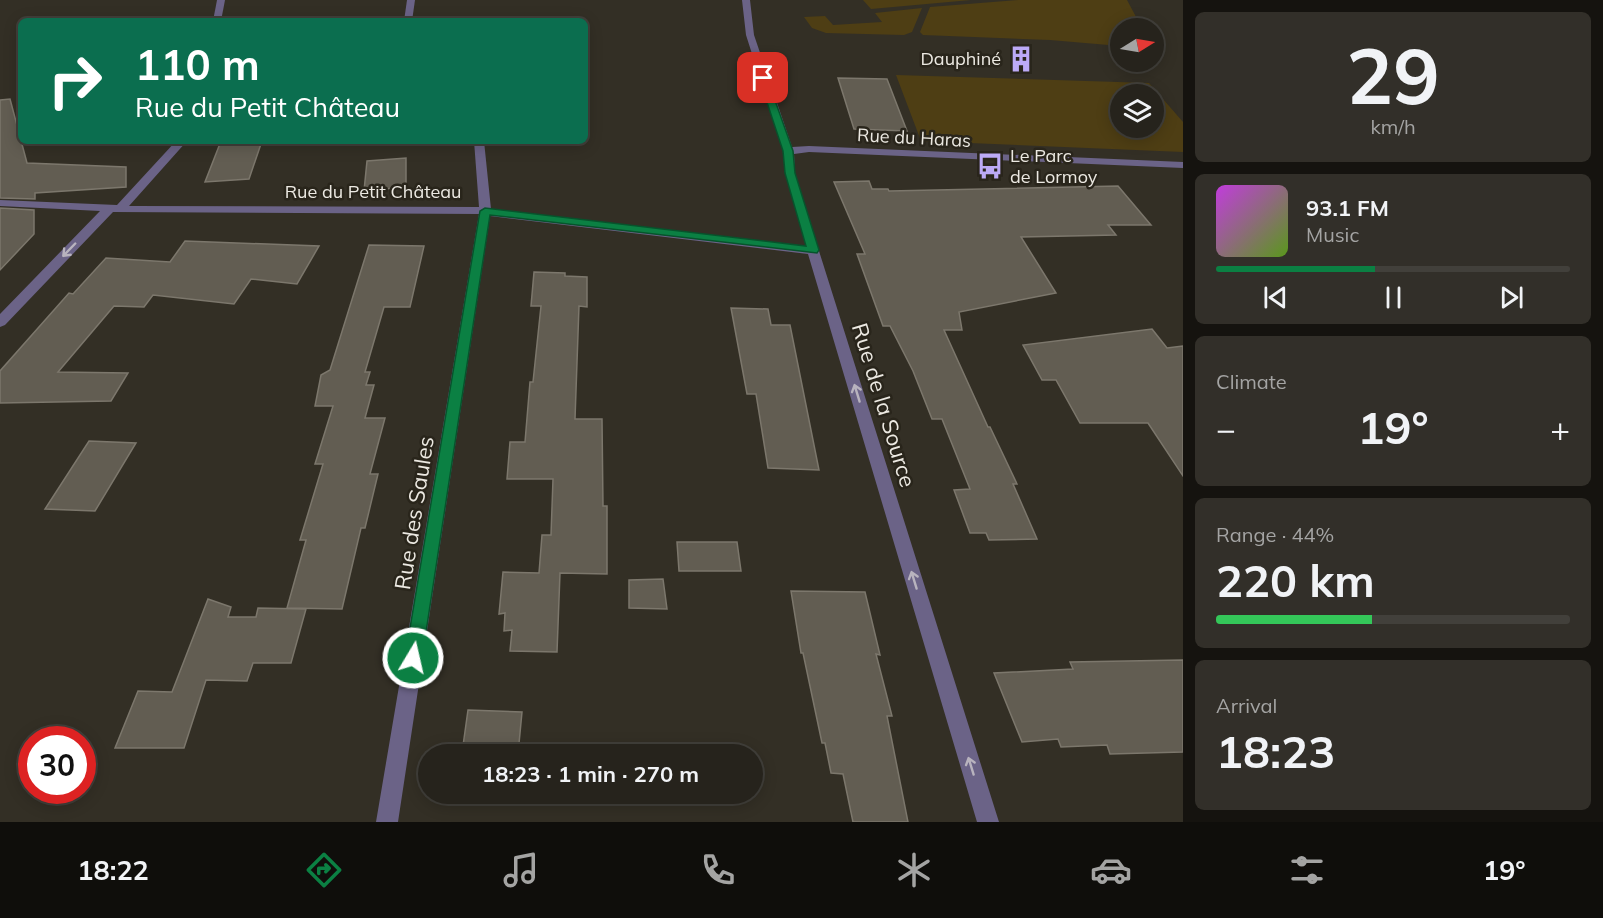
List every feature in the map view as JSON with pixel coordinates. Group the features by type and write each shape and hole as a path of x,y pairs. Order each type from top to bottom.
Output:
{"street":[{"path":"218,18 221,0"},
{"path":"408,18 411,0"},
{"name":"Rue de la Source","path":"746,0 750,35 788,151 790,173 988,822"},
{"path":"0,322 179,144"},
{"name":"Rue des Saules","path":"387,822 485,211 479,144"},
{"name":"Rue du Haras","path":"788,151 818,150 1183,165"},
{"name":"Rue du Petit Château","path":"0,203 115,209 485,211 813,250"}],"shaded area":[{"path":"863,0 971,0 871,9"},
{"path":"1018,0 1127,0 1137,18 1110,18 1110,45 1050,40 923,35 920,32 930,7"},
{"path":"922,8 912,32 904,35 826,33 812,28 804,17 825,16 833,25 882,22 875,13"},
{"path":"896,75 1149,83 1110,84 1110,138 1164,138 1164,100 1183,122 1183,152 921,141"}],"building":[{"path":"838,78 887,79 907,131 854,129"},
{"path":"10,99 18,129 18,144 22,144 27,163 126,167 126,187 35,193 35,199 0,198 0,100"},
{"path":"220,144 261,144 249,179 205,182"},
{"path":"406,158 406,187 364,191 367,161"},
{"path":"869,181 872,189 888,189 889,191 1118,186 1151,225 1108,225 1116,235 1021,237 1056,293 959,312 962,330 944,330 1017,484 1013,484 1037,539 989,540 986,533 970,533 954,490 970,489 942,419 932,419 913,371 890,326 883,326 857,254 865,254 834,182"},
{"path":"0,208 34,210 34,234 0,270"},
{"path":"185,241 319,246 297,284 251,279 234,304 153,295 144,307 114,306 58,372 128,373 111,401 0,403 0,371 69,293 73,294 106,258 170,262"},
{"path":"369,245 424,246 410,307 384,307 365,372 370,372 366,385 374,385 365,418 385,418 370,474 378,474 365,528 361,528 342,609 287,608 306,540 300,540 323,464 315,464 333,406 315,406 321,375 330,370"},
{"path":"534,272 565,273 565,276 587,277 587,307 579,306 575,419 602,419 603,506 607,506 607,574 560,573 557,652 510,651 512,630 504,631 505,613 499,614 503,572 539,573 542,535 551,535 553,479 507,479 510,442 525,442 530,382 533,382 541,306 531,306"},
{"path":"731,308 768,309 771,325 790,325 819,470 768,468 756,394 747,394"},
{"path":"1152,329 1167,348 1183,346 1183,476 1148,423 1080,423 1056,380 1042,380 1023,345"},
{"path":"89,441 136,443 95,511 45,509"},
{"path":"677,542 737,542 741,571 679,571"},
{"path":"663,579 667,609 629,608 629,580"},
{"path":"791,591 865,592 880,655 876,654 892,716 887,716 908,822 853,822 843,774 831,773 825,743 822,743 803,653 801,653"},
{"path":"208,599 231,607 228,617 256,617 258,608 306,609 291,663 253,663 247,681 206,680 184,748 115,748 138,691 172,692"},
{"path":"1183,660 1183,752 1110,754 1107,745 1061,747 1058,739 1022,742 994,673 1073,669 1070,662"},
{"path":"468,710 522,712 519,744 463,744"}],"place":[{"name":"Dauphiné","path":"1021,59"},
{"name":"Le Parc de Lormoy","path":"990,166"}],"route":[{"path":"413,658 485,211 813,250 790,173 788,151 763,78"}]}
